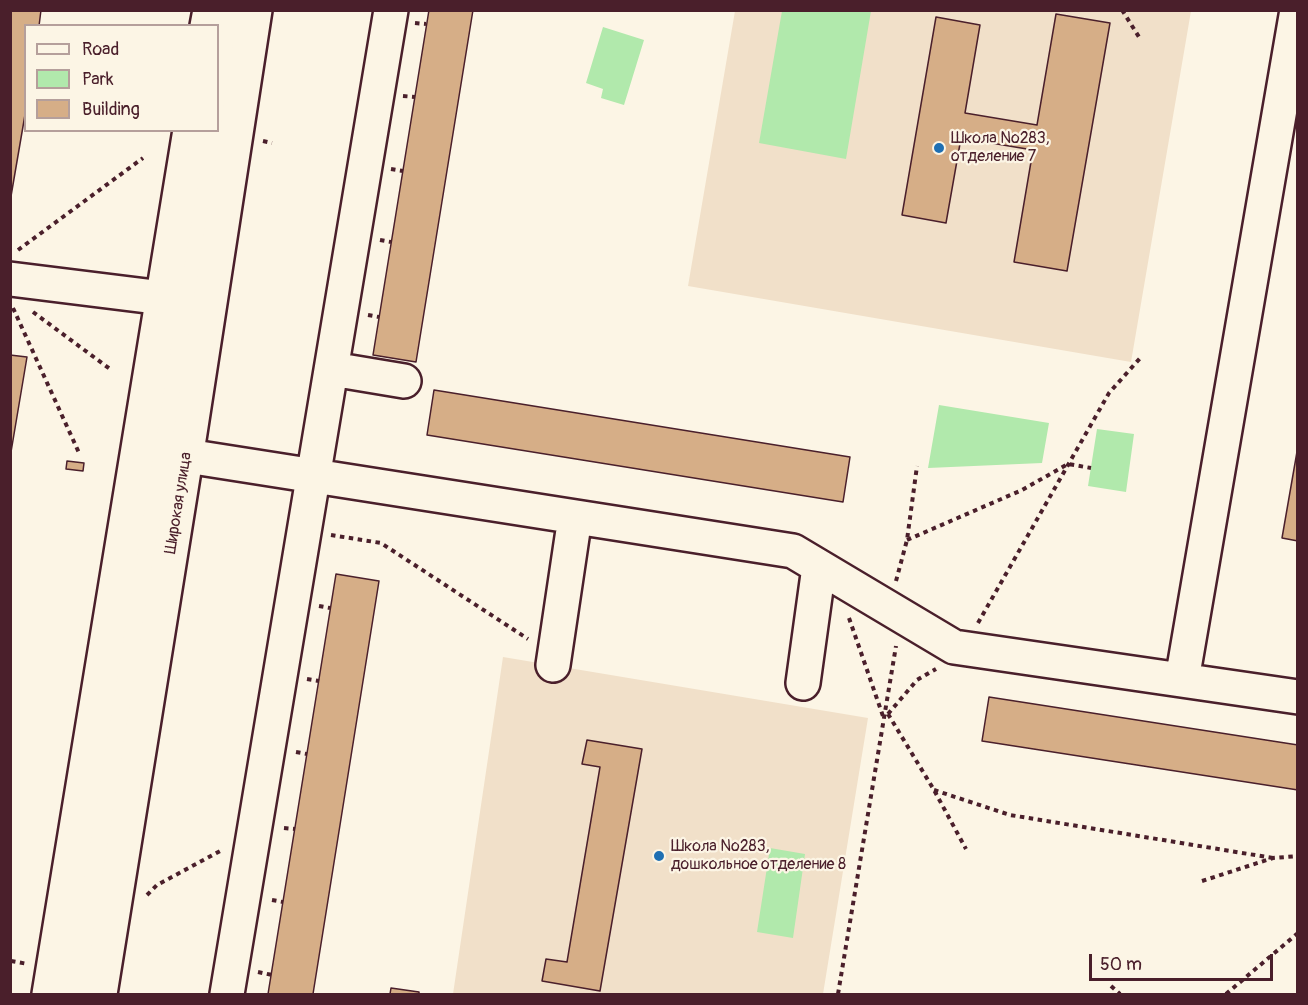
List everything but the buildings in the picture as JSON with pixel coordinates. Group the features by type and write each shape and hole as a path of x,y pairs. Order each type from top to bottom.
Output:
{"main road":[{"path":"219,114 235,10"},
{"name":"Широкая улица","path":"100,994 255,10"},
{"path":"227,994 391,10"},
{"path":"1182,680 1297,10"},
{"path":"49,994 190,132"},
{"name":"Широкая улица","path":"75,994 216,132"},
{"path":"10,279 163,298"},
{"path":"332,369 405,381"},
{"path":"143,426 152,410 160,406 171,406 179,409 190,424 188,445 314,476 793,551 895,612 948,657 1182,680 1298,697"},
{"path":"553,660 575,517"},
{"path":"803,683 827,571"}],"path":[{"path":"1122,10 1139,37"},
{"path":"10,256 143,158"},
{"path":"10,303 80,455"},
{"path":"28,308 110,369"},
{"path":"884,720 917,680 948,657 974,630 1109,393 1142,356"},
{"path":"908,540 1022,489 1068,464 1091,468"},
{"path":"838,994 884,720 895,612 908,540 916,466"},
{"path":"305,531 381,543 553,660"},
{"path":"827,571 884,720"},
{"path":"888,714 934,790 966,849"},
{"path":"934,790 1010,815 1273,858"},
{"path":"157,885 254,832"},
{"path":"1202,881 1273,858 1298,856"},
{"path":"1226,994 1298,933"},
{"path":"10,961 33,964"},
{"path":"1111,986 1120,994"}],"shaded area":[{"name":"Школа №283, отделение 7","path":"735,11 1191,11 1131,362 688,286"},
{"name":"Школа №283, дошкольное отделение 8","path":"503,657 868,718 823,994 453,994"}],"green space":[{"path":"782,11 871,11 846,159 759,143"},
{"path":"603,27 644,40 624,105 601,98 603,89 586,83"},
{"path":"939,405 1049,423 1042,463 928,468"},
{"path":"1097,429 1134,434 1126,492 1088,486"},
{"path":"770,848 805,854 793,938 757,932"}],"place":[{"name":"Школа №283, отделение 7","path":"939,148"},
{"name":"Школа №283, дошкольное отделение 8","path":"659,856"}]}
